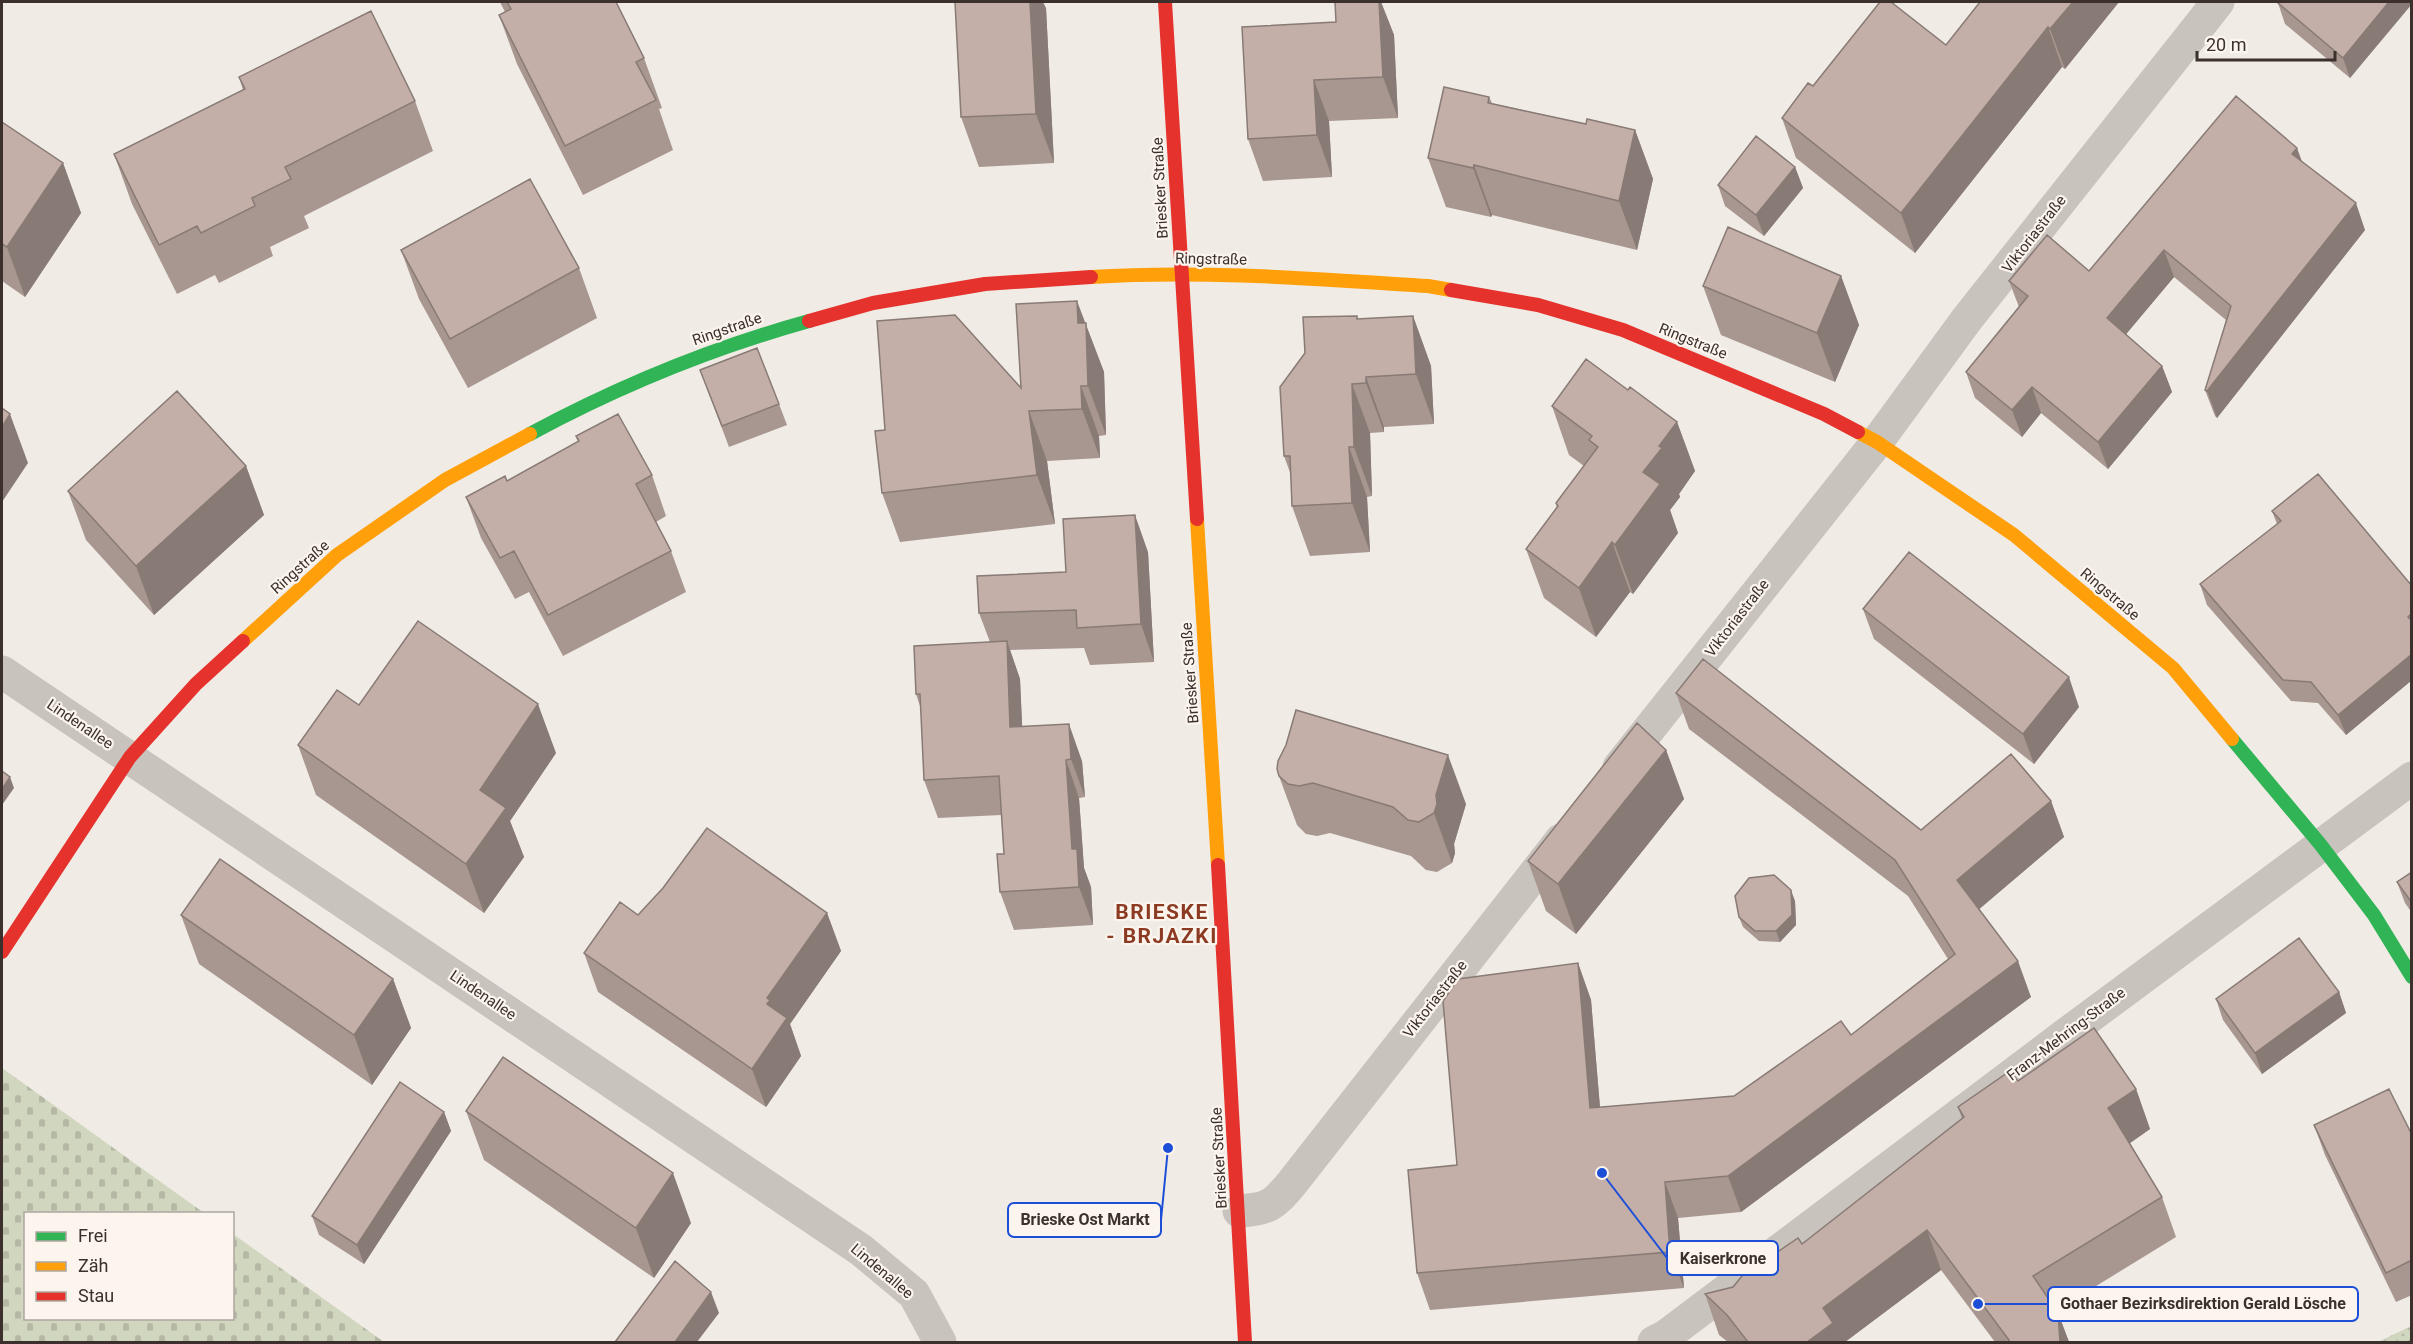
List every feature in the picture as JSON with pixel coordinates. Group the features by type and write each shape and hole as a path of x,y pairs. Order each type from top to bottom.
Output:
{"street":[{"name":"Briesker Straße","path":"1165,2 1239,1211 1245,1342"},
{"name":"Viktoriastraße","path":"1239,1211 1262,1210 1278,1200 1292,1184 1877,442 1967,319 2218,2"},
{"name":"Ringstraße","path":"2,952 130,757 196,684 338,555 445,480 564,416 635,382 765,333 873,303 985,284 1137,274 1223,274 1428,286 1538,305 1634,334 1824,414 1877,442 2013,535 2173,668 2320,844 2374,915 2412,977"},
{"name":"Lindenallee","path":"2,672 861,1250 914,1294 940,1342"},
{"name":"Franz-Mehring-Straße","path":"1664,1340 1818,1220 2320,844 2412,778"}],"green space":[{"path":"2,1068 203,1212 24,1212 24,1320 234,1320 234,1235 384,1342 2,1342"},
{"path":"2411,1326 2411,1342 2380,1342 2380,1341"}],"building":[{"path":"507,2 616,2 644,58 636,62 656,100 565,146 499,15 511,9"},
{"path":"955,2 1030,2 1036,114 961,117"},
{"path":"1335,2 1379,2 1383,77 1314,80 1317,135 1248,139 1242,27 1336,22"},
{"path":"1880,2 1891,2 1946,45 1980,2 2073,2 2050,29 2048,27 1901,213 1782,118 1808,83 1813,86"},
{"path":"2279,2 2389,2 2343,58"},
{"path":"371,11 415,101 285,167 291,179 252,198 255,206 201,233 197,226 159,245 114,154 245,89 239,77"},
{"path":"1444,87 1489,97 1488,103 1586,124 1587,119 1635,130 1619,201 1474,165 1473,168 1428,158"},
{"path":"2236,96 2297,148 2292,154 2356,203 2207,391 2205,390 2231,306 2164,250 2107,318 2162,366 2098,442 2032,387 2012,410 1966,372 2028,296 2009,281 2047,235 2089,271"},
{"path":"2,122 63,163 7,247 2,244"},
{"path":"1756,136 1795,167 1756,215 1718,185"},
{"path":"530,179 579,268 450,339 401,250"},
{"path":"1728,227 1841,276 1817,333 1703,286"},
{"path":"1077,301 1078,323 1086,323 1088,386 1081,386 1082,409 1029,411 1037,475 882,493 875,431 885,430 877,321 955,315 1021,388 1016,304"},
{"path":"1357,316 1357,319 1413,316 1416,374 1366,377 1366,383 1352,384 1354,447 1349,447 1352,503 1292,506 1290,456 1284,456 1280,387 1305,353 1303,317"},
{"path":"757,348 779,404 722,426 700,370"},
{"path":"1586,359 1628,390 1630,387 1677,422 1659,446 1662,448 1643,472 1660,484 1615,545 1612,542 1579,588 1526,549 1558,506 1556,503 1598,447 1589,440 1592,436 1552,406"},
{"path":"177,391 246,466 136,566 68,491"},
{"path":"2,408 10,414 2,427"},
{"path":"618,414 652,475 636,484 671,551 548,615 514,551 500,558 466,497 505,476 507,481 579,441 576,436"},
{"path":"2318,474 2412,586 2412,613 2408,617 2412,621 2412,654 2338,715 2311,682 2283,680 2200,584 2281,521 2272,511"},
{"path":"1135,515 1141,624 1077,628 1076,610 979,613 977,576 1066,572 1063,519"},
{"path":"1909,552 2069,677 2023,734 1863,609"},
{"path":"418,621 538,704 480,790 506,808 466,864 298,745 337,690 359,705"},
{"path":"1007,641 1010,727 1069,724 1071,759 1066,760 1072,849 1077,849 1079,887 1000,892 997,854 1004,854 999,776 924,780 920,694 916,694 914,646"},
{"path":"1703,659 1921,830 2011,754 2051,801 1957,880 2018,961 1728,1176 1665,1182 1670,1252 1417,1273 1408,1170 1457,1165 1443,1001 1458,979 1578,963 1590,1108 1734,1096 1841,1021 1851,1035 1955,954 1895,860 1676,693"},
{"path":"1296,710 1448,755 1436,795 1437,804 1434,813 1419,822 1408,820 1393,807 1313,783 1299,786 1288,784 1279,776 1277,769"},
{"path":"1637,723 1666,750 1558,884 1528,861"},
{"path":"2,771 10,777 2,789"},
{"path":"707,828 827,913 767,998 770,1000 767,1004 787,1018 752,1069 584,953 620,902 638,915 663,888"},
{"path":"220,859 393,979 354,1035 181,915"},
{"path":"2412,872 2412,903 2397,882"},
{"path":"1774,875 1791,890 1792,915 1776,931 1755,931 1739,917 1735,896 1749,878"},
{"path":"2299,938 2339,992 2255,1053 2216,999"},
{"path":"2094,1028 2136,1089 2108,1108 2162,1197 2033,1276 2058,1313 2060,1342 2009,1342 1927,1230 1823,1308 1833,1323 1807,1342 1748,1342 1727,1315 1705,1294 1733,1287 1742,1276 1798,1238 1802,1244 1964,1117 1958,1107 2010,1071 2018,1081"},
{"path":"503,1057 673,1173 636,1228 466,1111"},
{"path":"400,1082 444,1112 357,1245 312,1216"},
{"path":"2389,1089 2412,1135 2412,1260 2386,1273 2314,1125"},
{"path":"675,1261 711,1292 675,1342 615,1342"}],"traffic: fast":[{"path":"530,434 564,416 666,370 737,343 809,321"},
{"path":"2232,739 2320,844 2374,915 2412,977"}],"traffic: slow":[{"path":"1091,277 1175,274 1260,276 1428,286 1451,290"},
{"path":"1858,432 1877,442 2014,535 2173,668 2232,739"},
{"path":"243,641 337,555 445,480 530,434"},
{"path":"1197,519 1218,865"}],"traffic: jam":[{"path":"1165,2 1197,519"},
{"path":"809,321 873,303 985,284 1091,277"},
{"path":"1451,290 1538,305 1623,330 1824,414 1858,432"},
{"path":"2,952 130,757 196,684 243,641"},
{"path":"1218,865 1245,1342"}],"place":[{"name":"Brieske Ost Markt","path":"1168,1148"},
{"name":"Kaiserkrone","path":"1602,1173"},
{"name":"Gothaer Bezirksdirektion Gerald Lösche","path":"1978,1304"}],"district":[{"name":"BRIESKE - BRJAZKI","path":"1162,924"}]}
